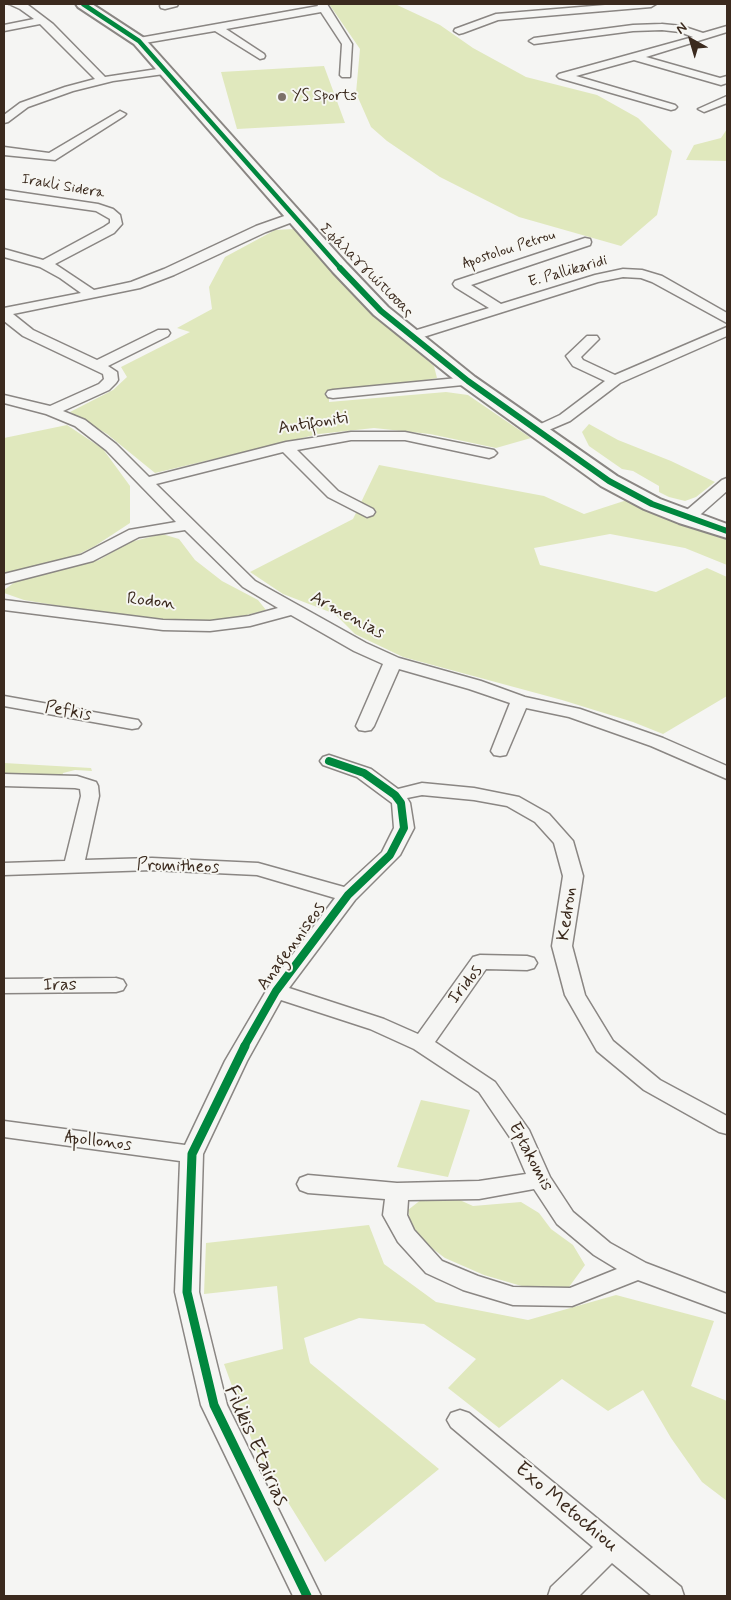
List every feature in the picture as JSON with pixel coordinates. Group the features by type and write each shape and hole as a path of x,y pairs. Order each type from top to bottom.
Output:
{"street":[{"path":"14,4 24,7 42,21 102,80"},
{"name":"Σφάλαγγιώτισσας","path":"83,4 139,41 164,72 370,300 412,336 468,381 609,481 652,504 686,518 727,531"},
{"path":"459,31 496,17 651,4"},
{"path":"139,41 218,28 323,6 347,44 346,75"},
{"path":"4,28 42,21"},
{"path":"534,41 633,28 662,27 704,36"},
{"path":"218,28 260,56"},
{"path":"671,107 563,76 727,29"},
{"path":"634,57 721,82 727,79"},
{"path":"4,120 24,105 68,89 102,80 164,72"},
{"path":"704,109 727,99"},
{"path":"4,151 51,157 120,114"},
{"name":"Irakli Sidera","path":"4,194 98,208 109,212 116,218 116,224 110,230 45,264"},
{"path":"4,313 135,285 169,272 261,229 294,217"},
{"name":"Apostolou Petrou","path":"500,309 460,284 585,242"},
{"path":"4,253 45,264 65,275 92,295"},
{"name":"E. Pallikaridi","path":"412,336 595,279 623,273 642,274 657,279 727,319"},
{"path":"4,313 28,333 110,372 111,380 104,388 51,411"},
{"path":"537,430 565,418 616,380 727,331"},
{"path":"98,365 163,333"},
{"path":"592,339 573,356 578,363 616,380"},
{"path":"333,394 468,381"},
{"name":"Armenias","path":"4,399 51,411 80,424 111,447 249,584 360,647 393,662 475,685 520,701 574,714 657,742 727,773"},
{"name":"Antifoniti","path":"146,482 286,447 352,436 405,436 489,453"},
{"path":"286,447 333,494 367,512"},
{"path":"686,518 727,483"},
{"path":"4,579 87,558 135,533 188,525"},
{"name":"Rodon","path":"4,605 163,625 210,626 250,621 292,609"},
{"path":"365,726 393,662"},
{"name":"Pefkis","path":"4,701 132,724"},
{"path":"500,751 520,701"},
{"path":"329,761 364,773 395,795"},
{"path":"4,780 77,782 89,786 90,796 73,868"},
{"name":"Kedron","path":"395,795 422,789 474,794 512,801 542,818 563,842 573,876 562,946 575,995 605,1046 652,1085 725,1119"},
{"name":"Anagenniseos","path":"192,1154 236,1061 276,991 348,895 390,855 404,828 401,803 395,795"},
{"name":"Promitheos","path":"4,869 152,864 176,867 258,869 348,895"},
{"name":"Iridos","path":"422,1044 480,962 527,963"},
{"name":"Iras","path":"4,986 116,985"},
{"name":"Eptakomis","path":"276,991 377,1024 422,1044 486,1087 521,1136 540,1180 565,1218 602,1249 638,1270 727,1304"},
{"name":"Apollonos","path":"4,1129 192,1154"},
{"name":"Filikis Etairias","path":"192,1154 187,1292 214,1406 301,1594"},
{"path":"308,1184 397,1192 479,1190 540,1180"},
{"path":"397,1192 395,1215 406,1236 434,1266 471,1282 513,1296 572,1297 638,1270"},
{"name":"Exo Metochiou","path":"460,1420 671,1596"},
{"path":"561,1596 612,1546"}],"green space":[{"path":"329,4 395,4 440,25 473,48 526,77 597,95 638,118 672,151 657,215 621,246 519,217 440,177 387,141 371,127 356,93 360,49"},
{"name":"YS Sports","path":"324,66 345,123 237,129 221,72"},
{"path":"727,129 727,161 686,160 694,145 721,138"},
{"path":"294,229 372,312 434,366 437,378 409,383 329,391 329,402 446,392 468,395 531,438 496,448 430,434 374,428 319,434 155,473 107,434 70,412 113,390 127,377 121,367 190,332 177,328 212,309 209,287 225,257 275,230"},
{"path":"589,424 618,440 671,461 715,482 696,497 685,501 669,497 659,492 659,486 633,471 622,469 589,446 582,432"},
{"path":"67,425 103,449 130,486 130,523 95,546 69,559 4,574 4,438"},
{"path":"379,465 544,496 584,514 627,500 661,517 727,540 727,565 685,548 610,534 534,548 540,565 656,592 707,568 727,577 727,696 663,734 633,722 562,700 403,657 355,634 335,614 283,594 250,572 353,519"},
{"path":"162,534 179,539 195,560 222,581 258,600 266,610 228,620 173,620 84,610 24,600 4,593 4,590 15,582 99,560 130,542"},
{"path":"4,763 91,768 92,771 75,770 63,773 62,777 4,775"},
{"path":"421,1100 470,1110 448,1177 397,1167"},
{"path":"453,1197 473,1206 521,1202 539,1213 551,1229 573,1245 585,1265 569,1287 525,1287 484,1275 445,1258 413,1234 408,1210 422,1199"},
{"path":"369,1225 384,1264 436,1302 528,1320 616,1295 714,1321 691,1386 727,1401 727,1501 702,1482 671,1438 643,1390 608,1411 562,1379 499,1428 448,1388 476,1359 424,1324 359,1318 304,1338 310,1363 439,1469 325,1562 255,1449 224,1364 283,1349 277,1286 204,1294 206,1243"}],"cycle path":[{"path":"83,4 139,41 340,268 381,311 468,381 609,481 652,504 727,531"},
{"path":"307,1596 214,1405 187,1292 188,1225 192,1154 236,1061 276,991 348,895 390,855 404,828 401,803 395,795 364,773 329,761"}],"place":[{"name":"YS Sports","path":"282,97"}]}
